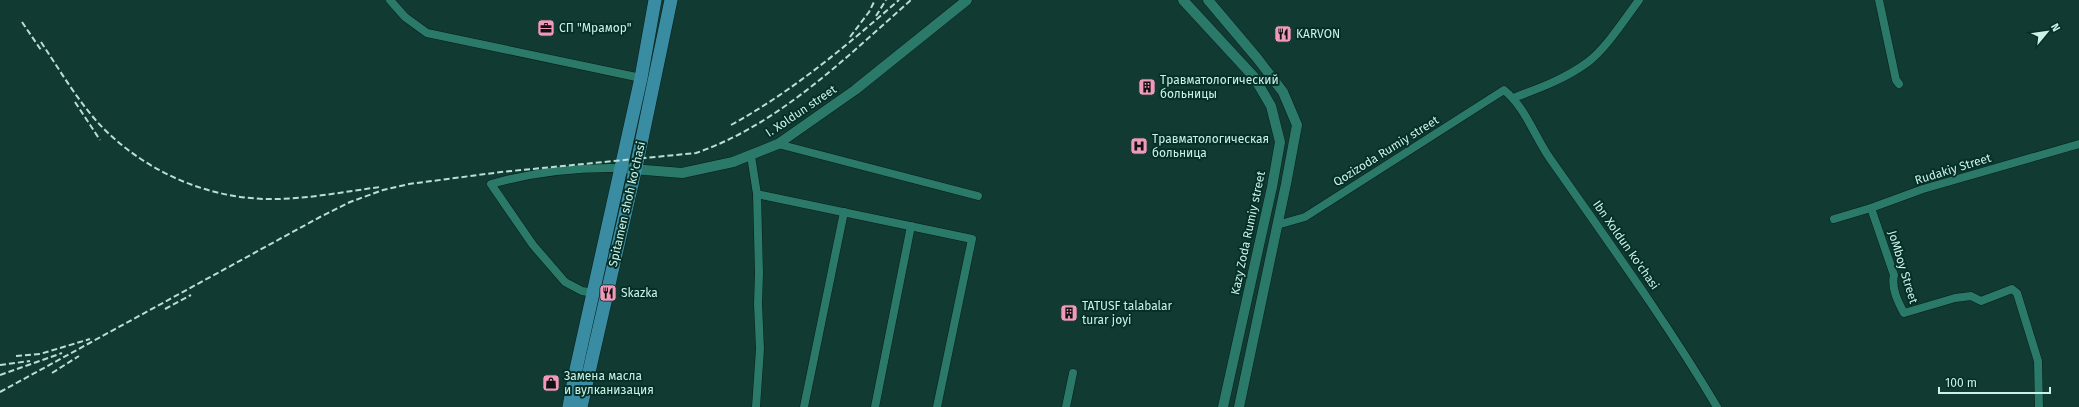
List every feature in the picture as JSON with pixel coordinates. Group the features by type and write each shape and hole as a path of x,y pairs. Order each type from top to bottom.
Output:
{"main road":[{"name":"Spitamen shoh ko'chasi","path":"569,407 620,168 641,78 655,0"},
{"name":"Spitamen shoh ko'chasi","path":"581,407 636,171 671,0"}],"street":[{"path":"390,0 405,16 427,33 641,78"},
{"name":"I. Xoldun street","path":"620,168 636,171 682,173 733,162 778,144 855,90 967,0"},
{"name":"Kazy Zoda Rumiy street","path":"1183,0 1254,77 1271,106 1280,142 1272,187 1223,407"},
{"path":"1208,0 1257,58 1283,92 1297,125 1239,407"},
{"path":"1513,98 1556,82 1589,61 1613,35 1639,0"},
{"path":"1879,0 1898,84"},
{"name":"Qozizoda Rumiy street","path":"1277,225 1305,216 1504,90 1513,98"},
{"name":"Ibn Xoldun ko'chasi","path":"1513,98 1548,156 1655,307 1718,407"},
{"path":"778,144 978,196"},
{"name":"Rudakiy Street","path":"1834,219 1871,208 1923,189 2079,144"},
{"path":"751,156 757,194 760,349 756,407"},
{"path":"594,292 582,291 565,282 533,245 490,184 521,175 592,168 620,168"},
{"path":"757,194 972,239 937,407"},
{"name":"JoMboy Street","path":"1871,208 1894,275 1893,281 1899,303 1904,313 1955,298 1971,296 1981,301 2012,289 2017,293 2038,361 2039,407"},
{"path":"804,407 844,212"},
{"path":"875,407 911,226"},
{"path":"1066,407 1073,373"}],"railway":[{"path":"850,37 869,12 875,0"},
{"path":"876,16 886,0"},
{"path":"731,125 754,112 797,83 839,51 899,0"},
{"path":"0,392 320,217 350,202 383,190 409,184 501,172 696,153 727,140 756,125 784,107 836,66 911,0"},
{"path":"22,22 41,50"},
{"path":"41,42 79,99 105,130 140,158 179,180 221,193 265,199 308,197 380,187"},
{"path":"75,102 100,140"},
{"path":"165,309 191,295"},
{"path":"16,356 40,354 90,339"},
{"path":"0,375 62,353"},
{"path":"52,373 79,356"},
{"path":"0,365 30,361"}],"place":[{"name":"СП \"Мрамор\"","path":"546,28"},
{"name":"KARVON","path":"1283,34"},
{"name":"Травматологический больницы","path":"1147,87"},
{"name":"Травматологическая больница","path":"1139,146"},
{"name":"Skazka","path":"608,293"},
{"name":"TATUSF talabalar turar joyi","path":"1069,313"},
{"name":"Замена масла и вулканизация","path":"551,383"}]}
